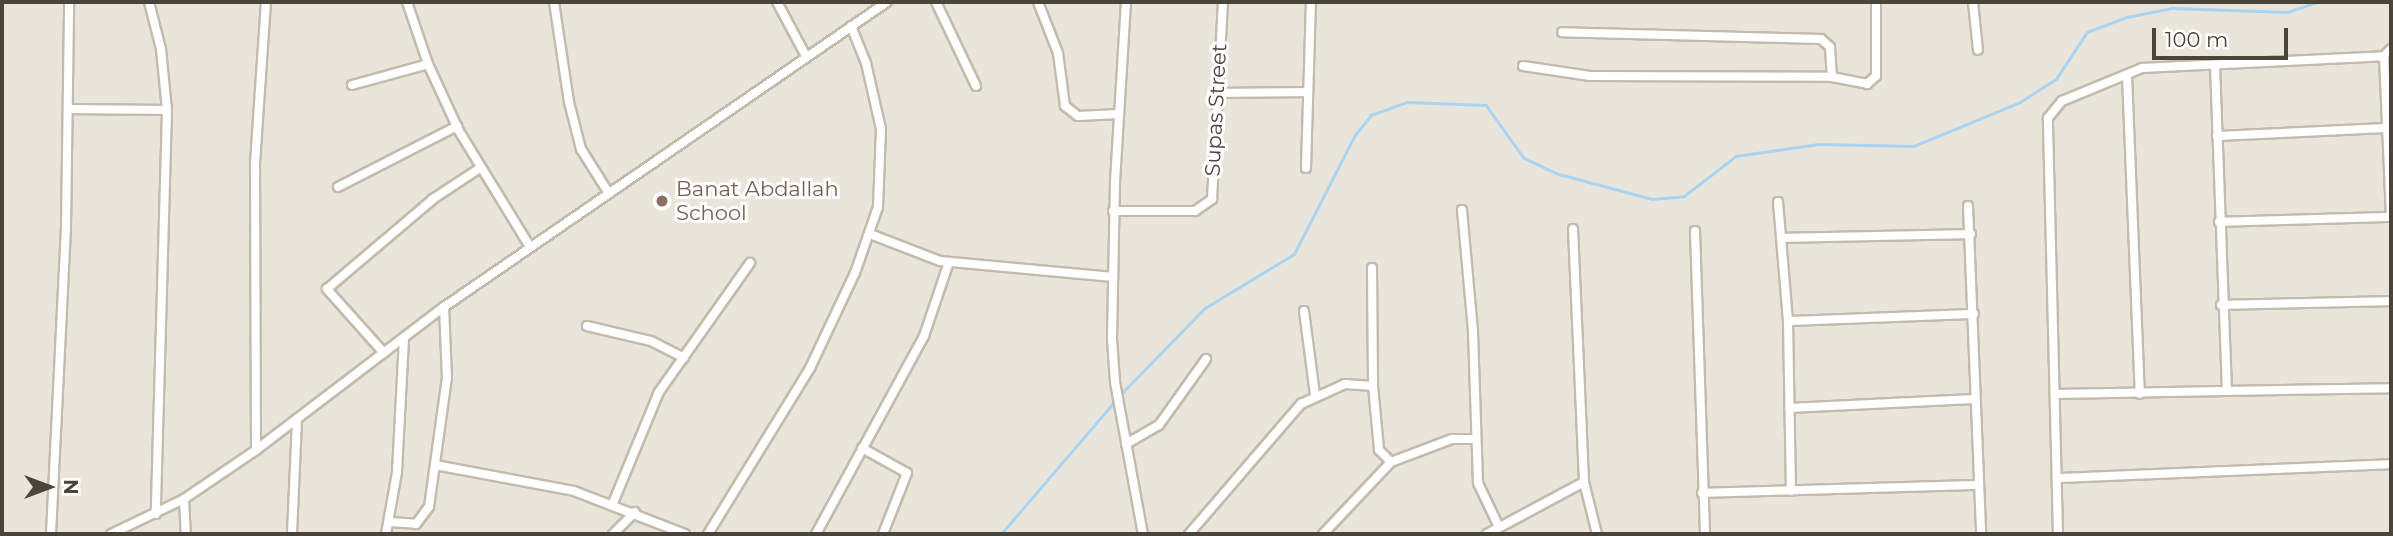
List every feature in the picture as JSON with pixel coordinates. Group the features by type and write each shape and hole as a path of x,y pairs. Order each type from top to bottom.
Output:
{"street":[{"path":"51,534 69,109 69,2"},
{"path":"149,2 162,49 167,110 156,514"},
{"path":"256,450 255,163 266,2"},
{"path":"407,2 428,64 457,127 530,247"},
{"path":"554,2 569,102 581,149 608,192"},
{"path":"777,2 806,55"},
{"path":"111,534 184,499 256,450 444,307 806,55 887,2"},
{"path":"936,2 976,86"},
{"path":"1038,2 1059,53 1065,106 1078,116 1119,114"},
{"path":"1126,2 1114,211 1115,383 1143,534"},
{"name":"Supas Street","path":"1114,211 1195,211 1208,205 1212,199 1215,93 1223,2"},
{"path":"1306,168 1311,2"},
{"path":"1522,66 1604,77 1832,76 1867,84 1876,76 1876,2"},
{"path":"1973,2 1978,50"},
{"path":"708,534 810,368 870,234 883,163 881,129 866,63 852,26"},
{"path":"1562,32 1821,39 1830,47 1832,76"},
{"path":"2058,534 2045,127 2062,101 2142,68 2388,53 2387,128 2391,217 2219,222"},
{"path":"352,85 428,64"},
{"path":"2215,65 2221,305 2227,390"},
{"path":"2127,75 2140,394"},
{"path":"1215,93 1308,92"},
{"path":"69,109 167,110"},
{"path":"338,187 457,127"},
{"path":"2217,136 2387,128"},
{"path":"384,353 327,289 433,199 480,168"},
{"path":"1778,202 1788,321 1791,491"},
{"path":"1968,206 1974,314 1974,399 1982,534"},
{"path":"1462,210 1473,332 1473,439 1478,482 1498,525"},
{"path":"1573,229 1584,482 1597,534"},
{"path":"1695,231 1704,534"},
{"path":"870,234 949,262 1113,277"},
{"path":"1781,238 1971,234"},
{"path":"613,503 659,392 750,262"},
{"path":"816,534 924,336 949,262"},
{"path":"1372,268 1373,386 1379,450 1391,462"},
{"path":"2221,305 2391,301"},
{"path":"390,522 408,525 422,519 429,507 448,350 444,307"},
{"path":"1304,311 1315,394"},
{"path":"1788,321 1974,314"},
{"path":"587,326 650,341 684,358"},
{"path":"386,534 390,522 404,337"},
{"path":"1126,444 1159,425 1206,359"},
{"path":"1189,534 1290,416 1315,394 1352,383 1373,386"},
{"path":"2055,394 2391,388"},
{"path":"1789,408 1974,399"},
{"path":"292,534 297,419"},
{"path":"1323,534 1391,462 1452,439 1473,439"},
{"path":"862,448 907,473 883,534"},
{"path":"2058,478 2391,464"},
{"path":"435,465 613,503 685,534"},
{"path":"1487,534 1498,525 1584,482"},
{"path":"1702,494 1978,485"},
{"path":"184,499 186,534"},
{"path":"613,534 635,512"}],"shaded area":[{"path":"2,2 2391,2 2391,534 2,534"}],"waterway":[{"path":"1119,396 1205,308 1294,254 1355,135 1371,115 1407,102 1486,105 1524,158 1559,174 1652,199 1684,196 1736,156 1818,144 1914,146 2020,102 2056,79 2087,32 2127,17 2172,8 2287,12 2317,2"},
{"path":"1001,534 1115,401"}],"place":[{"name":"Banat Abdallah School","path":"662,201"}]}
